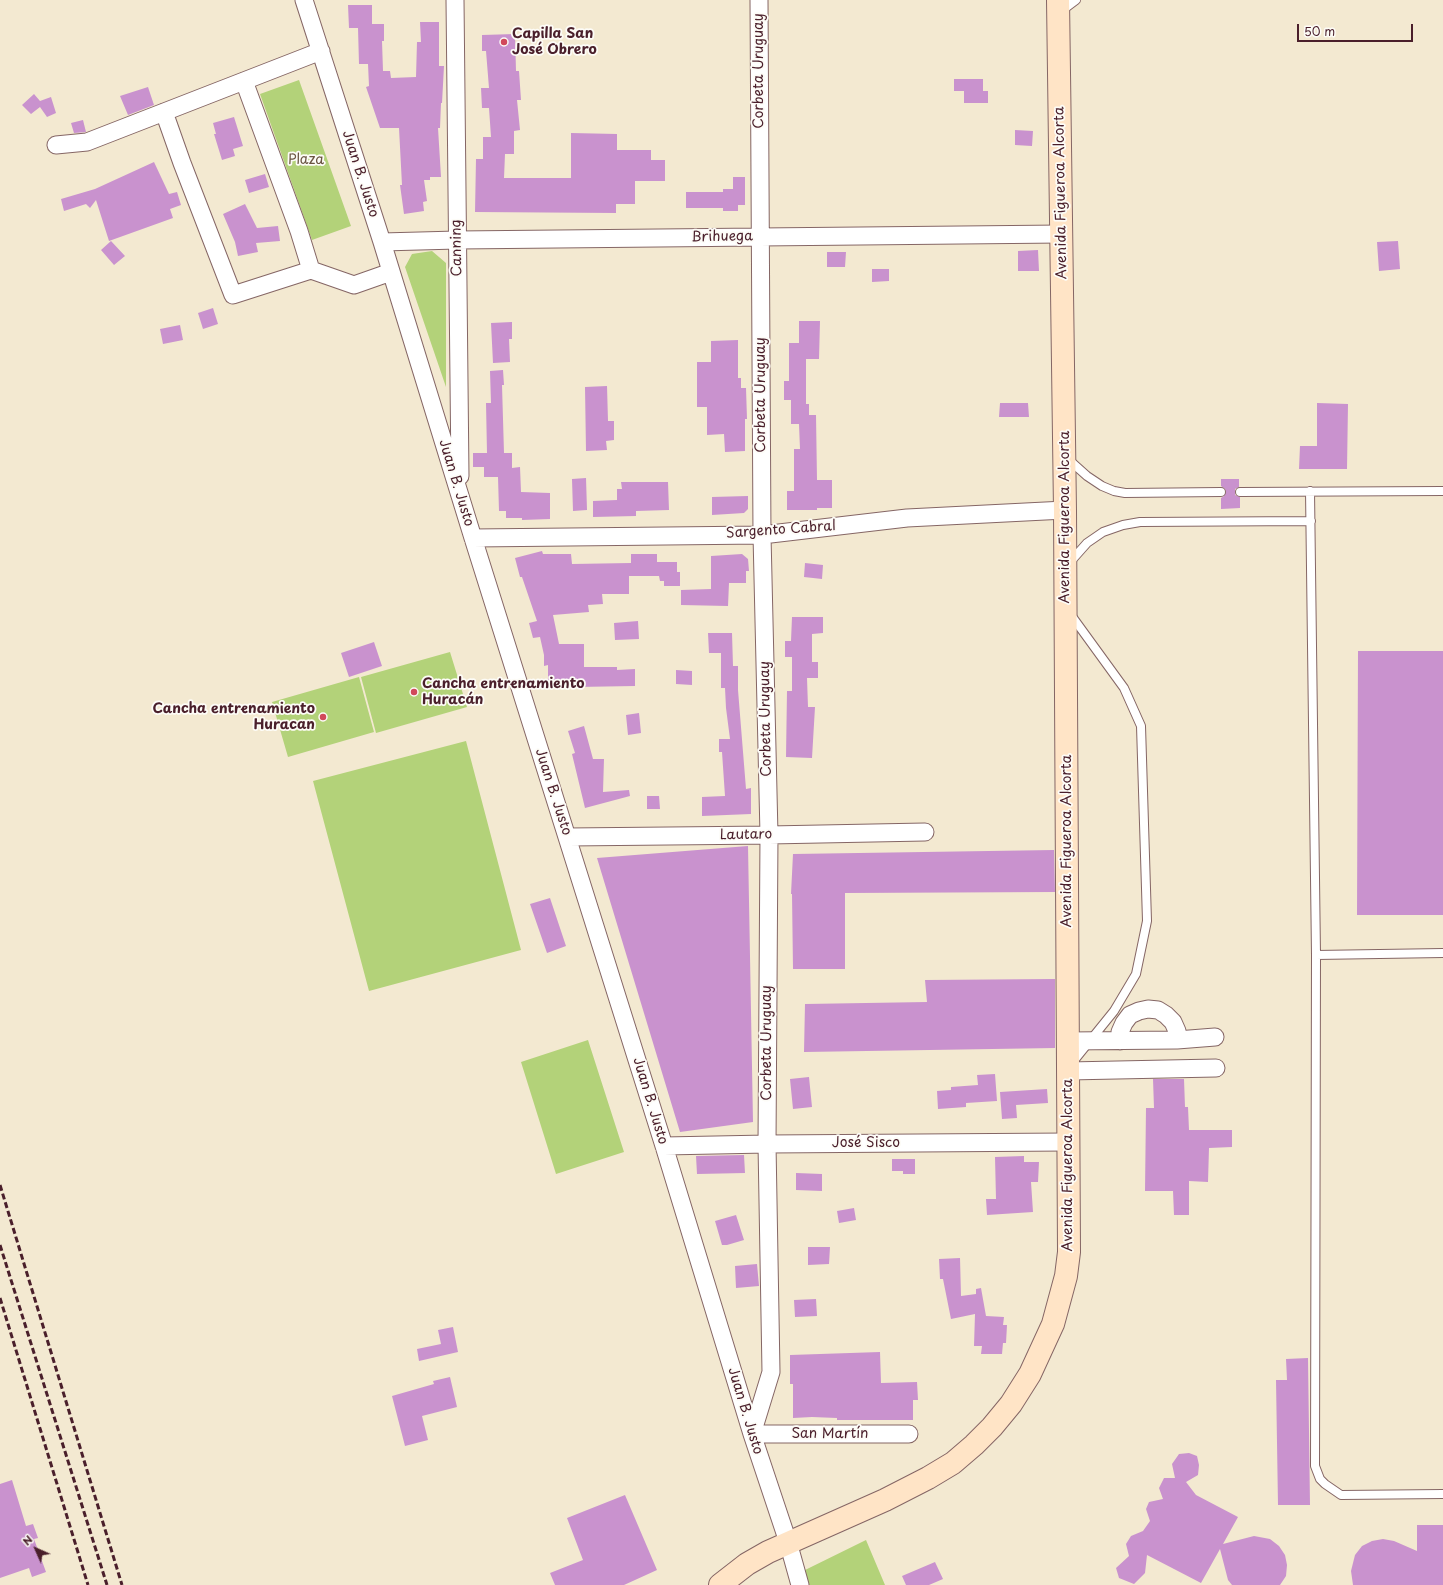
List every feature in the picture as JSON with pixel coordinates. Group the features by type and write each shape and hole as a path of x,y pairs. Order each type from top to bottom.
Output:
{"main road":[{"name":"Avenida Figueroa Alcorta","path":"720,1585 747,1564 788,1542 886,1500 928,1478 947,1467 974,1445 1012,1404 1030,1374 1053,1324 1066,1276 1069,1252 1065,456 1058,7"}],"street":[{"name":"Juan B. Justo","path":"304,0 392,272 473,538 568,837 752,1434 788,1542 800,1585"},
{"name":"Canning","path":"455,0 460,496"},
{"name":"Corbeta Uruguay","path":"752,1434 772,1372 767,1144 769,835 762,535 759,0"},
{"path":"56,145 87,142 321,51"},
{"path":"244,81 299,231 311,270"},
{"path":"164,112 182,163 234,295 311,270 354,285 392,272"},
{"name":"Brihuega","path":"382,242 1062,234"},
{"name":"Sargento Cabral","path":"473,538 762,535 907,518 1065,510"},
{"name":"Lautaro","path":"568,837 925,832"},
{"path":"1120,1041 1120,1032 1130,1015 1148,1009 1158,1010 1170,1018 1177,1031 1177,1040"},
{"path":"1068,1041 1177,1040 1215,1037"},
{"path":"1068,1070 1216,1068"},
{"name":"José Sisco","path":"664,1146 1068,1142"},
{"name":"San Martín","path":"752,1434 909,1434"}],"lane":[{"path":"1058,7 1076,0"},
{"path":"1065,456 1087,476 1102,486 1114,491 1125,493 1221,492"},
{"path":"1310,491 1316,955 1315,1466 1317,1473 1325,1484 1341,1495 1443,1494"},
{"path":"1240,492 1443,492"},
{"path":"1065,570 1074,556 1088,542 1103,532 1123,525 1140,522 1311,521"},
{"path":"1065,607 1124,688 1141,726 1147,921 1136,974 1114,1011 1068,1070"},
{"path":"1316,955 1443,953"}],"green space":[{"name":"Plaza","path":"299,80 351,226 312,240 260,94"},
{"path":"432,251 446,263 446,387 405,267 412,254"},
{"name":"Cancha entrenamiento Huracán","path":"450,652 467,707 376,733 361,677"},
{"name":"Cancha entrenamiento Huracan","path":"359,677 374,732 288,757 272,702"},
{"path":"466,741 521,950 369,991 313,781"},
{"path":"588,1040 624,1152 556,1174 521,1062"},
{"path":"866,1540 885,1585 807,1585 803,1571"}],"building":[{"path":"348,5 372,5 372,24 384,24 384,41 382,41 383,71 390,71 391,78 416,77 417,42 421,42 420,22 439,22 439,66 444,66 440,128 438,128 441,177 430,177 430,180 424,180 427,201 423,202 424,211 404,214 400,185 402,185 399,128 380,128 366,87 369,86 368,64 359,64 358,28 349,28"},
{"path":"515,34 516,71 519,71 521,100 517,100 520,130 514,131 514,154 505,154 504,178 571,178 571,133 617,134 617,150 651,150 651,160 665,160 665,181 635,181 635,204 616,204 616,213 475,212 476,159 483,159 483,137 491,137 489,108 482,108 481,88 489,88 486,51 482,51 482,35"},
{"path":"954,79 983,79 983,91 988,91 988,103 964,103 964,91 954,91"},
{"path":"148,87 154,105 128,115 120,96"},
{"path":"34,94 40,101 51,97 56,113 47,117 40,107 31,114 22,105"},
{"path":"234,117 243,146 233,149 235,156 222,160 214,134 216,134 213,123"},
{"path":"83,120 86,132 74,133 71,123"},
{"path":"1015,130 1033,131 1032,146 1015,145"},
{"path":"154,162 169,194 177,192 181,205 170,209 173,218 109,241 96,200 90,208 86,204 64,211 61,199 95,189"},
{"path":"265,174 269,187 249,193 245,180"},
{"path":"733,177 745,177 745,205 738,205 738,211 723,211 723,208 686,208 686,192 723,192 723,189 733,189"},
{"path":"245,204 257,228 278,226 280,241 256,243 258,252 238,256 235,242 223,214"},
{"path":"111,241 125,256 114,265 101,250"},
{"path":"1398,241 1400,269 1379,271 1377,242"},
{"path":"1038,250 1039,271 1018,271 1018,251"},
{"path":"827,252 846,252 845,267 827,267"},
{"path":"872,269 889,269 889,281 872,282"},
{"path":"213,308 218,324 203,329 198,313"},
{"path":"799,321 820,321 819,359 806,359 806,404 809,404 809,415 816,415 817,480 832,480 832,508 817,508 817,510 787,510 787,491 794,491 794,449 800,449 799,424 791,424 791,400 784,400 784,381 789,381 789,343 799,343"},
{"path":"512,322 512,339 509,339 510,362 493,363 491,323"},
{"path":"180,325 183,340 163,344 160,329"},
{"path":"738,340 738,378 741,378 741,388 746,388 747,419 745,419 745,451 725,452 724,434 707,435 707,407 697,407 697,362 711,362 711,341"},
{"path":"503,370 504,453 512,453 512,468 520,467 521,492 550,493 550,519 522,520 522,518 506,518 506,511 499,511 498,477 484,477 484,467 473,467 473,453 487,453 486,403 491,403 490,371"},
{"path":"607,386 608,421 614,421 614,440 606,441 607,450 586,451 585,387"},
{"path":"1000,403 1028,403 1029,417 999,417"},
{"path":"1317,403 1348,404 1347,469 1299,469 1300,446 1317,446"},
{"path":"586,478 587,510 573,511 572,479"},
{"path":"1221,479 1239,479 1239,487 1235,489 1235,495 1240,497 1240,508 1221,509 1221,498 1226,492 1221,486"},
{"path":"621,482 668,482 669,510 636,511 636,516 593,517 593,501 617,500 617,489 622,489"},
{"path":"748,496 748,509 744,513 712,515 712,497"},
{"path":"542,551 543,554 571,554 572,564 631,563 631,554 657,554 657,562 677,562 677,572 680,572 680,586 664,586 664,581 660,581 659,576 629,576 629,594 602,594 603,604 588,605 589,612 553,615 559,644 584,644 584,667 617,667 617,670 635,669 635,686 576,687 576,684 548,685 548,665 544,666 544,655 540,637 533,638 529,623 537,621 522,577 520,577 515,558"},
{"path":"742,554 748,559 749,571 746,571 746,583 729,583 728,606 681,605 681,590 711,589 711,556"},
{"path":"805,563 823,565 822,579 804,577"},
{"path":"792,617 823,617 823,633 812,634 812,662 818,662 818,678 807,678 808,707 815,707 812,758 786,757 787,691 792,691 792,657 785,657 785,641 791,641"},
{"path":"638,621 639,639 615,640 614,623"},
{"path":"708,633 732,633 733,666 738,666 738,690 746,789 751,788 751,814 702,816 702,797 725,796 722,752 719,752 719,739 730,739 725,688 721,688 721,653 709,653"},
{"path":"374,642 382,666 349,677 341,653"},
{"path":"1358,651 1443,651 1443,915 1357,915"},
{"path":"676,670 692,671 692,685 676,684"},
{"path":"639,713 641,733 628,735 626,715"},
{"path":"584,726 593,759 604,759 603,792 629,790 630,796 585,808 572,754 575,753 568,731"},
{"path":"647,796 659,796 660,809 647,809"},
{"path":"748,846 753,1122 680,1132 597,858"},
{"path":"1054,850 1055,892 845,893 845,969 793,969 791,894 793,854"},
{"path":"550,898 566,946 547,953 530,904"},
{"path":"1055,979 1055,1048 804,1052 805,1004 927,1002 925,980"},
{"path":"995,1074 997,1101 966,1103 966,1107 938,1109 937,1091 951,1090 951,1087 978,1085 977,1075"},
{"path":"809,1077 812,1107 793,1109 790,1079"},
{"path":"1153,1079 1184,1079 1185,1107 1188,1107 1189,1130 1232,1130 1232,1147 1209,1148 1208,1182 1189,1181 1189,1215 1174,1215 1173,1191 1145,1191 1146,1108 1154,1108"},
{"path":"1047,1089 1048,1103 1016,1105 1017,1118 1002,1119 1000,1092"},
{"path":"744,1155 745,1173 697,1174 696,1156"},
{"path":"1024,1156 1024,1162 1039,1162 1038,1182 1031,1182 1033,1212 987,1215 986,1199 996,1199 995,1157"},
{"path":"892,1159 915,1159 915,1174 903,1174 903,1171 892,1171"},
{"path":"796,1173 822,1174 822,1191 796,1190"},
{"path":"854,1208 856,1220 839,1223 837,1211"},
{"path":"736,1215 744,1240 722,1245 715,1221"},
{"path":"808,1247 830,1247 829,1264 808,1265"},
{"path":"960,1258 961,1296 976,1294 976,1289 981,1288 986,1316 1004,1317 1003,1325 1007,1325 1006,1343 1003,1343 1002,1354 981,1354 982,1346 974,1346 975,1314 951,1319 943,1279 940,1279 939,1259"},
{"path":"757,1264 759,1286 736,1288 735,1266"},
{"path":"816,1299 817,1316 795,1317 794,1300"},
{"path":"453,1327 458,1352 419,1361 417,1349 441,1344 438,1330"},
{"path":"880,1352 881,1383 917,1382 918,1400 913,1400 913,1420 837,1420 837,1418 812,1417 793,1418 793,1384 790,1384 790,1355"},
{"path":"1308,1358 1310,1505 1278,1505 1276,1380 1287,1380 1286,1359"},
{"path":"450,1377 457,1407 422,1416 428,1440 405,1446 392,1396 434,1384 433,1381"},
{"path":"1189,1453 1197,1456 1199,1465 1198,1475 1186,1482 1196,1495 1238,1517 1223,1544 1254,1536 1270,1539 1279,1546 1285,1555 1287,1565 1286,1576 1280,1585 1232,1585 1228,1580 1220,1549 1201,1583 1147,1555 1145,1573 1134,1584 1119,1578 1116,1568 1129,1556 1126,1544 1131,1536 1143,1531 1150,1521 1146,1509 1149,1502 1163,1499 1159,1488 1164,1478 1175,1478 1172,1464 1179,1454"},
{"path":"12,1480 26,1526 33,1524 38,1538 34,1539 46,1572 32,1577 29,1568 0,1578 0,1484"},
{"path":"625,1495 657,1570 624,1585 555,1585 550,1573 583,1560 567,1518"},
{"path":"1417,1525 1443,1525 1443,1585 1353,1585 1351,1571 1355,1555 1362,1546 1372,1541 1383,1539 1394,1541 1417,1551"},
{"path":"935,1562 943,1579 929,1585 906,1585 902,1576"}],"railway":[{"path":"0,1185 122,1585"},
{"path":"0,1245 107,1585"},
{"path":"0,1298 88,1585"}],"place":[{"name":"Capilla San José Obrero","path":"504,42"},
{"name":"Cancha entrenamiento Huracán","path":"414,692"},
{"name":"Cancha entrenamiento Huracan","path":"323,717"}]}
